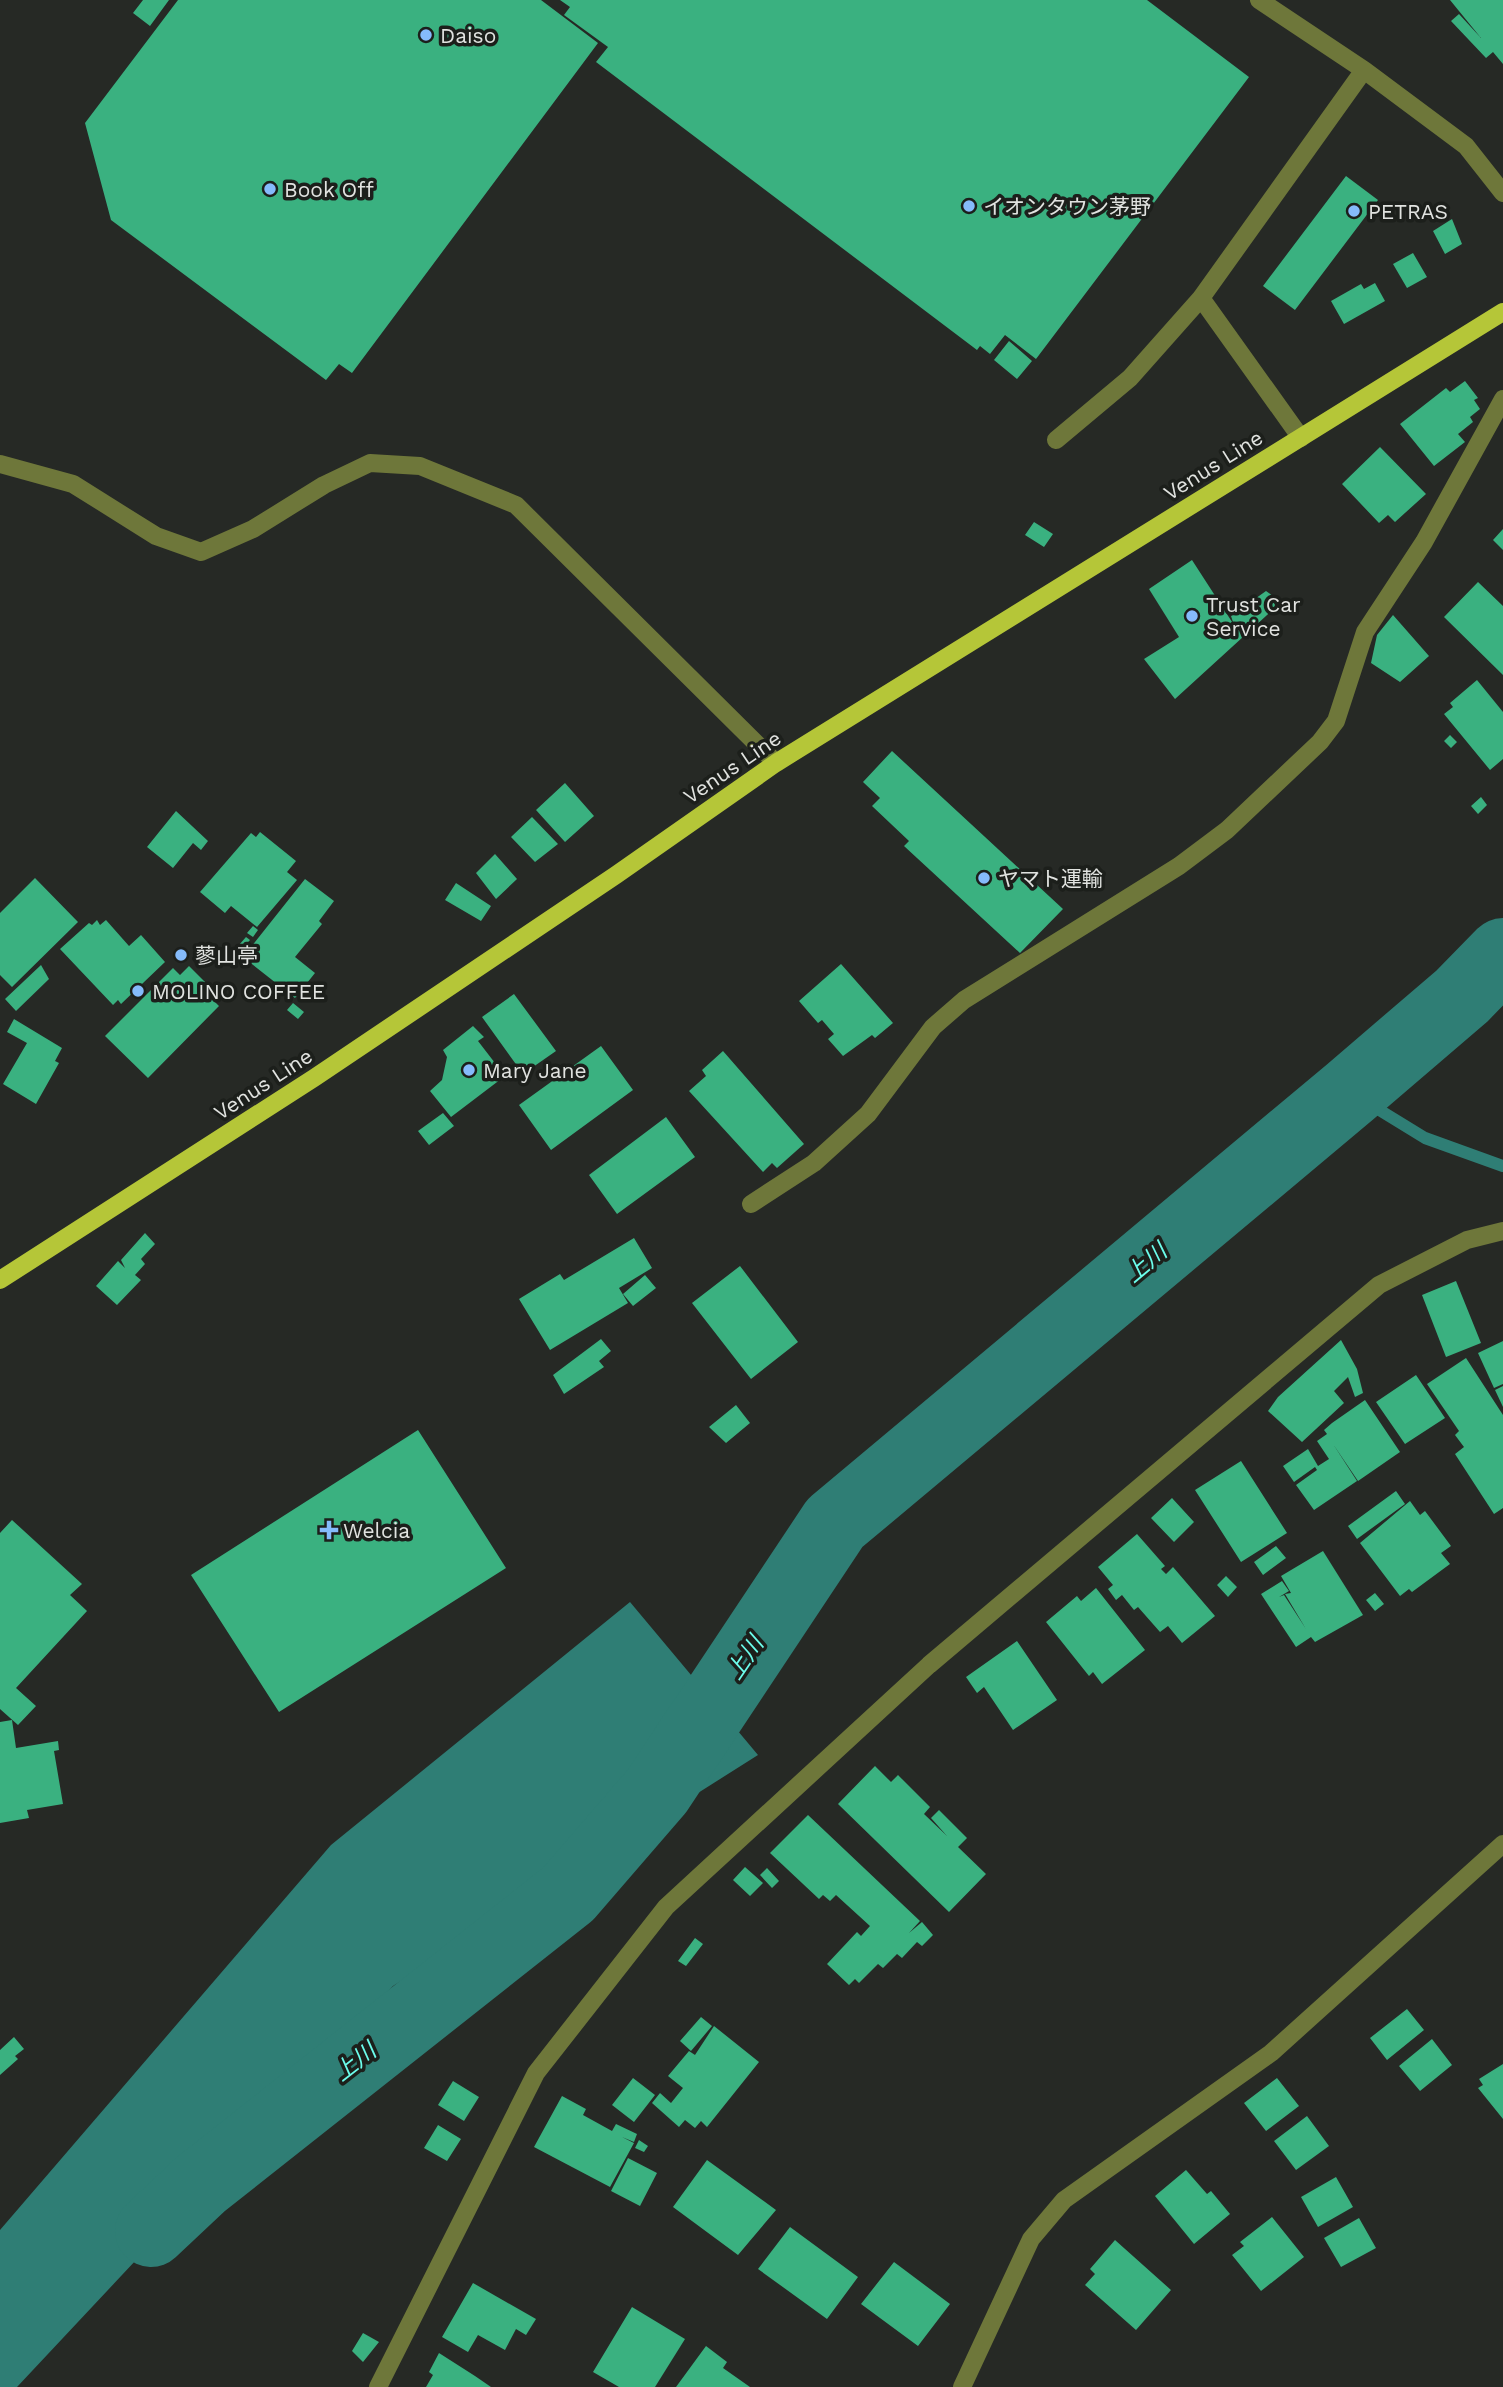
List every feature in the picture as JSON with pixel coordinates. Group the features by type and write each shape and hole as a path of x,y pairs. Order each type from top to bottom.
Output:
{"main road":[{"name":"Venus Line","path":"0,1280 314,1078 616,875 776,763 1503,312"}],"street":[{"path":"1259,0 1364,70 1466,146 1503,193"},
{"path":"1056,440 1130,378 1201,298 1364,70"},
{"path":"1201,298 1301,438"},
{"path":"751,1204 814,1164 868,1114 933,1027 964,1000 1179,866 1227,830 1320,742 1336,721 1365,632 1424,542 1503,399"},
{"path":"0,464 74,484 156,536 201,552 253,529 324,485 370,463 419,466 516,505 776,763"},
{"path":"378,2387 536,2073 666,1907 929,1665 1136,1492 1252,1388 1379,1284 1467,1241 1503,1231"},
{"path":"962,2387 1031,2239 1064,2200 1271,2053 1503,1844"}],"water":[{"path":"630,1602 758,1755 393,1986 17,2387 0,2387 0,2230 331,1845"}],"building":[{"path":"143,0 169,0 150,26 133,13"},
{"path":"178,0 541,0 598,43 352,373 339,364 326,380 111,220 85,123"},
{"name":"イオンタウン茅野","path":"560,0 1147,0 1249,77 1036,359 1005,335 990,354 980,346 977,350 596,62 608,47 564,15 570,7"},
{"path":"1450,0 1503,0 1503,64 1493,52 1486,58 1451,21 1459,14 1481,38"},
{"path":"1346,176 1378,200 1295,310 1263,286"},
{"path":"1452,219 1462,244 1445,254 1433,231"},
{"path":"1413,253 1427,277 1407,288 1393,264"},
{"path":"1375,283 1385,301 1344,324 1331,301 1361,284 1364,289"},
{"path":"1009,341 1032,361 1017,379 994,360"},
{"path":"1465,381 1478,398 1474,400 1480,409 1470,417 1473,422 1458,434 1465,442 1434,466 1400,424 1446,388 1450,392"},
{"path":"1380,447 1426,494 1395,522 1388,515 1379,523 1342,484"},
{"path":"1034,522 1053,534 1044,547 1025,535"},
{"path":"1503,529 1503,550 1493,540"},
{"path":"1192,560 1234,625 1231,616 1266,591 1277,599 1274,602 1277,606 1175,699 1144,659 1179,637 1149,589"},
{"path":"1478,582 1503,606 1503,675 1444,617"},
{"path":"1393,615 1429,656 1400,682 1371,663 1377,635"},
{"path":"1477,680 1503,712 1503,759 1490,770 1444,714 1453,707 1450,703"},
{"path":"1450,735 1457,742 1451,748 1444,741"},
{"name":"ヤマト運輸","path":"892,751 1063,909 1020,953 904,846 909,841 872,806 880,798 863,782"},
{"path":"565,783 594,816 565,842 536,810"},
{"path":"1481,797 1487,805 1478,814 1471,806"},
{"path":"176,811 208,841 201,850 193,843 173,868 147,847"},
{"path":"532,817 558,844 535,862 511,837"},
{"path":"260,832 296,861 287,872 297,880 257,927 231,906 225,913 200,892 251,833 256,837"},
{"path":"495,854 517,879 496,899 476,873"},
{"path":"35,878 78,922 12,987 0,975 0,913"},
{"path":"305,879 334,901 319,921 322,924 295,957 315,973 295,998 243,957"},
{"path":"456,883 491,906 481,921 445,900"},
{"path":"97,920 100,925 106,920 129,946 141,935 165,962 121,1004 118,1000 113,1005 60,949 89,923 92,925"},
{"path":"253,926 258,930 253,937 247,933"},
{"path":"246,937 250,940 243,948 239,945"},
{"path":"841,964 893,1023 875,1038 872,1035 843,1056 828,1039 834,1034 822,1020 818,1023 799,1001"},
{"path":"41,965 49,979 16,1011 5,999"},
{"path":"189,966 211,988 206,993 219,1006 148,1078 105,1036 173,968 180,975"},
{"path":"514,994 556,1051 523,1074 482,1017"},
{"path":"293,1003 304,1012 298,1019 287,1010"},
{"path":"14,1019 62,1048 55,1061 59,1063 36,1104 3,1084 27,1043 7,1032"},
{"path":"473,1026 484,1037 478,1041 505,1076 451,1117 430,1091 442,1080 447,1057 443,1050"},
{"path":"601,1046 633,1090 551,1150 519,1105"},
{"path":"723,1051 804,1144 777,1168 772,1163 763,1172 689,1091 706,1076 702,1070"},
{"path":"443,1113 454,1126 429,1145 418,1131"},
{"path":"666,1117 695,1157 617,1214 589,1175"},
{"path":"145,1233 155,1244 141,1259 145,1264 135,1275 141,1280 117,1305 96,1286 118,1261 125,1268 121,1260"},
{"path":"634,1238 652,1268 619,1288 628,1303 550,1350 519,1299 560,1274 564,1280"},
{"path":"740,1266 798,1342 751,1379 692,1303"},
{"path":"645,1275 656,1288 633,1306 623,1294"},
{"path":"1456,1281 1481,1343 1446,1357 1422,1295"},
{"path":"601,1339 611,1351 599,1361 604,1367 564,1394 553,1375"},
{"path":"1341,1340 1357,1369 1363,1393 1355,1397 1348,1377 1334,1391 1344,1403 1302,1442 1268,1411 1278,1397"},
{"path":"1503,1341 1503,1384 1494,1388 1478,1353"},
{"path":"1466,1358 1503,1415 1503,1508 1494,1514 1455,1454 1464,1447 1455,1435 1459,1431 1427,1384"},
{"path":"1416,1375 1445,1418 1405,1444 1376,1402"},
{"path":"1503,1386 1503,1407 1495,1390"},
{"path":"1365,1400 1400,1452 1358,1481 1333,1444 1357,1481 1314,1510 1296,1485 1317,1470 1315,1467 1294,1482 1283,1466 1308,1449 1318,1466 1329,1459 1317,1441 1327,1434 1324,1430 1332,1423"},
{"path":"736,1405 750,1423 726,1443 709,1427"},
{"path":"418,1430 506,1568 279,1712 191,1575"},
{"path":"1241,1461 1287,1533 1241,1562 1195,1490"},
{"path":"1396,1491 1405,1504 1357,1539 1348,1526"},
{"path":"1172,1498 1194,1522 1174,1542 1151,1518"},
{"path":"1410,1501 1420,1515 1425,1511 1451,1546 1441,1553 1450,1564 1412,1592 1409,1589 1400,1596 1360,1543"},
{"path":"12,1520 82,1584 70,1595 87,1611 16,1688 36,1706 18,1725 0,1709 0,1533"},
{"path":"1137,1534 1165,1566 1161,1569 1166,1574 1173,1567 1215,1616 1182,1643 1168,1626 1160,1632 1138,1607 1134,1610 1122,1595 1116,1600 1108,1589 1113,1585 1098,1567"},
{"path":"1276,1546 1286,1558 1263,1575 1254,1562"},
{"path":"1323,1551 1363,1615 1315,1642 1311,1637 1296,1647 1261,1594 1282,1581 1289,1591 1279,1597 1284,1595 1306,1629 1285,1594 1291,1593 1281,1576"},
{"path":"1226,1576 1237,1587 1228,1597 1217,1585"},
{"path":"1096,1588 1145,1650 1102,1684 1093,1672 1089,1676 1046,1622 1077,1596 1081,1601"},
{"path":"1375,1593 1384,1604 1375,1611 1366,1600"},
{"path":"1017,1641 1057,1700 1013,1730 984,1687 977,1693 966,1677"},
{"path":"12,1720 16,1748 58,1741 59,1750 54,1751 63,1804 27,1810 29,1818 0,1823 0,1722"},
{"path":"875,1766 891,1782 898,1775 930,1807 924,1814 947,1836 931,1818 939,1810 967,1838 958,1847 986,1874 949,1912 838,1804"},
{"path":"808,1815 920,1921 909,1933 922,1922 933,1935 922,1946 917,1942 902,1958 897,1954 883,1968 878,1964 859,1983 855,1979 849,1985 827,1964 857,1932 861,1936 870,1926 836,1895 830,1901 823,1895 819,1899 770,1853"},
{"path":"745,1867 763,1883 750,1896 733,1880"},
{"path":"767,1868 779,1881 772,1888 760,1875"},
{"path":"695,1938 703,1944 686,1966 678,1961"},
{"path":"1407,2009 1424,2030 1387,2060 1370,2038"},
{"path":"701,2017 712,2026 691,2051 680,2041"},
{"path":"714,2026 759,2062 707,2127 701,2121 695,2128 685,2120 679,2127 652,2103 660,2093 671,2103 683,2088 668,2076 689,2051 695,2055"},
{"path":"14,2037 24,2049 15,2056 18,2059 0,2075 0,2050"},
{"path":"1432,2039 1452,2065 1420,2091 1399,2066"},
{"path":"1503,2064 1503,2119 1478,2088 1483,2085 1479,2079"},
{"path":"633,2078 655,2095 634,2122 612,2105"},
{"path":"1277,2078 1299,2106 1266,2131 1244,2103"},
{"path":"453,2081 479,2097 464,2121 438,2105"},
{"path":"562,2096 586,2109 583,2115 612,2131 616,2124 637,2134 634,2142 622,2137 634,2143 610,2187 534,2147"},
{"path":"1307,2116 1329,2146 1296,2170 1274,2141"},
{"path":"438,2125 461,2139 447,2161 424,2148"},
{"path":"639,2140 648,2146 644,2152 635,2148"},
{"path":"628,2158 657,2173 640,2206 611,2191"},
{"path":"707,2160 776,2210 738,2255 673,2207"},
{"path":"1186,2170 1207,2194 1211,2191 1230,2214 1194,2244 1155,2196"},
{"path":"1336,2177 1353,2207 1318,2227 1301,2197"},
{"path":"1272,2217 1304,2257 1261,2291 1232,2255 1244,2246 1240,2242"},
{"path":"1359,2218 1376,2248 1341,2267 1324,2238"},
{"path":"790,2227 858,2277 827,2319 758,2269"},
{"path":"1115,2240 1171,2290 1136,2330 1085,2285 1095,2274 1090,2269"},
{"path":"894,2262 950,2304 918,2346 861,2304"},
{"path":"473,2283 536,2319 526,2335 516,2329 505,2350 478,2335 468,2352 442,2337"},
{"path":"632,2307 685,2339 655,2387 619,2387 593,2372"},
{"path":"363,2333 379,2342 363,2362 352,2351"},
{"path":"706,2346 727,2362 723,2368 750,2387 676,2387"},
{"path":"439,2353 491,2387 426,2387 433,2375 429,2372"}],"waterway":[{"name":"上川","path":"151,2231 201,2184 568,1894 657,1791 835,1523 1350,1092 1462,996 1503,954"},
{"path":"1350,1092 1425,1138 1503,1166"}],"place":[{"name":"Daiso","path":"426,35"},
{"name":"Book Off","path":"270,189"},
{"name":"イオンタウン茅野","path":"969,206"},
{"name":"PETRAS","path":"1354,211"},
{"name":"Trust Car Service","path":"1192,616"},
{"name":"ヤマト運輸","path":"984,878"},
{"name":"蓼山亭","path":"181,955"},
{"name":"MOLINO COFFEE","path":"138,991"},
{"name":"Mary Jane","path":"469,1070"},
{"name":"Welcia","path":"329,1530"}]}
